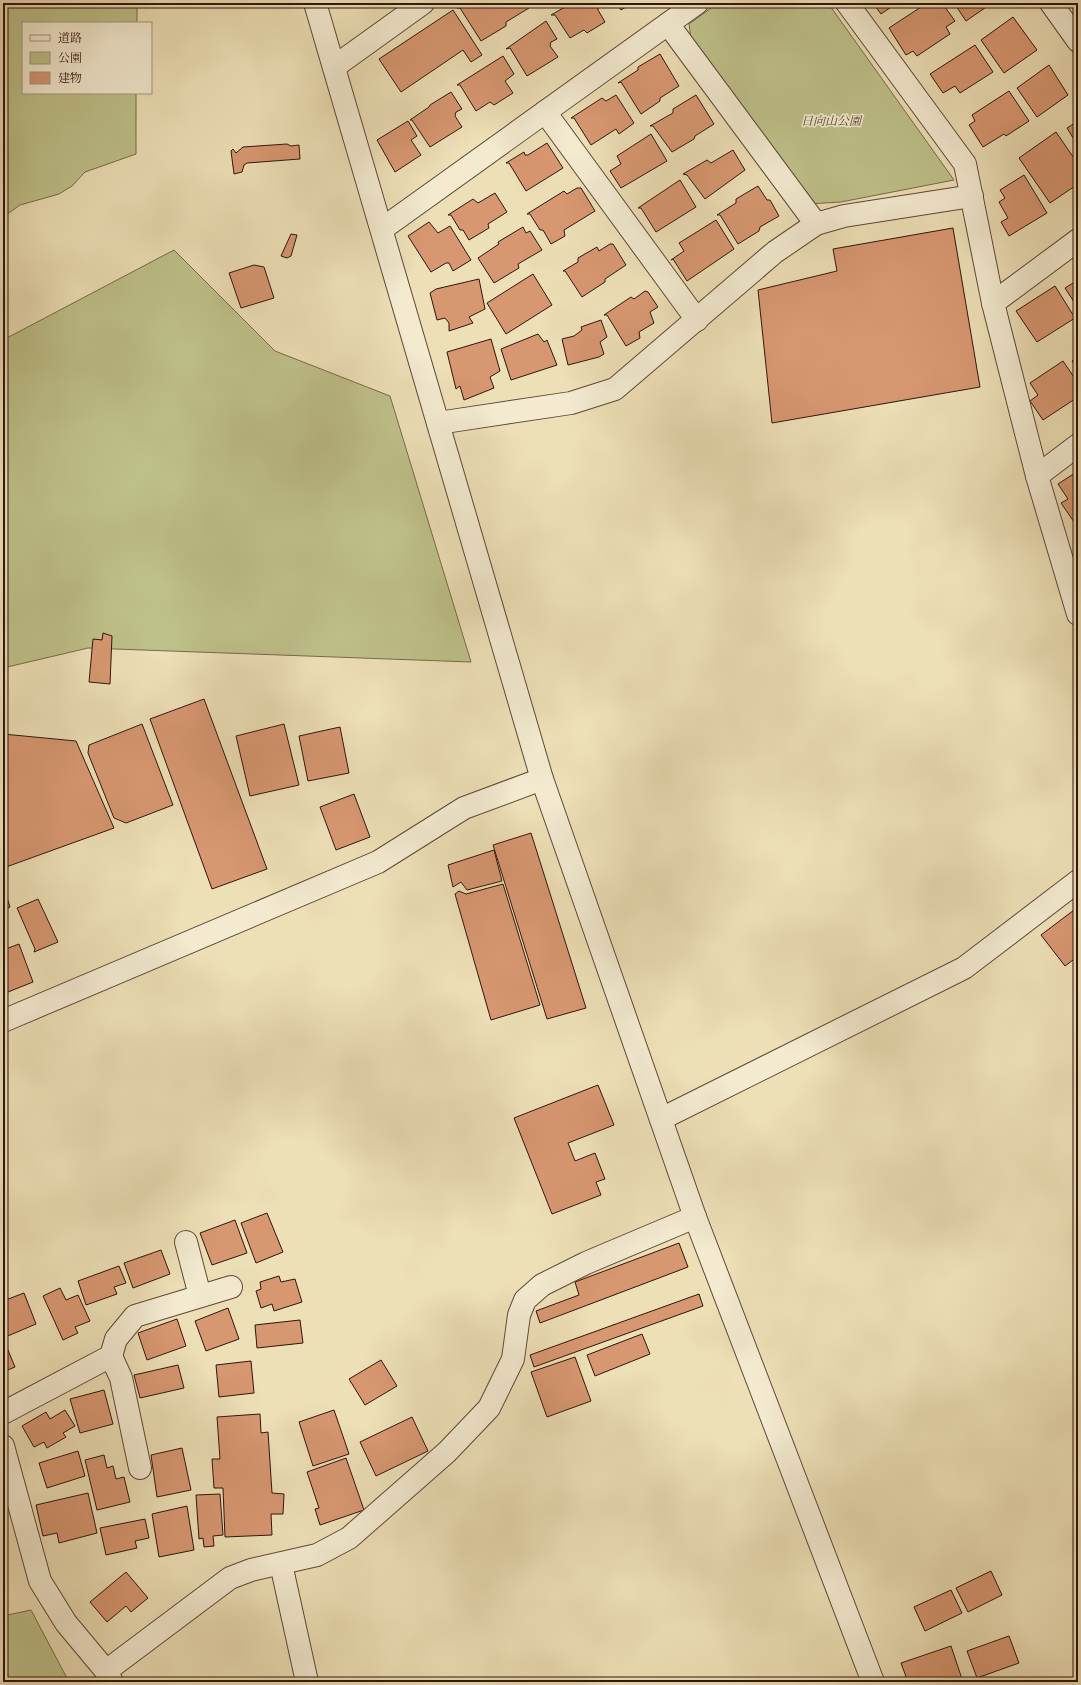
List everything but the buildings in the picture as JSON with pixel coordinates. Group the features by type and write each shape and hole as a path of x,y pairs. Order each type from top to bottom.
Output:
{"street":[{"path":"315,3 542,779 695,1217 873,1682"},
{"path":"334,67 423,3"},
{"path":"382,229 697,3"},
{"path":"847,3 965,164 993,303 1037,476 1078,614"},
{"path":"1051,3 1078,41"},
{"path":"668,24 816,224"},
{"path":"545,112 697,320"},
{"path":"438,424 571,403 615,389 775,252 816,224 844,216 972,196"},
{"path":"993,303 1078,240"},
{"path":"1037,476 1078,445"},
{"path":"3,1021 378,862 464,808 542,779"},
{"path":"661,1119 964,968 1078,881"},
{"path":"3,1446 40,1581 66,1623 109,1677 230,1578 251,1570 317,1555 349,1538 446,1452 489,1408 513,1359 519,1315 525,1300 542,1285 586,1263 695,1217"},
{"path":"186,1242 200,1296"},
{"path":"140,1468 121,1378 112,1356 116,1339 135,1316 231,1287"},
{"path":"3,1413 112,1356"},
{"path":"281,1564 307,1682"}],"green space":[{"path":"3,3 130,3 137,6 137,22 22,22 22,94 136,94 136,154 85,172 72,186 59,194 20,205 3,217"},
{"name":"日向山公園","path":"718,3 828,3 954,180 841,202 808,204 691,39 689,24"},
{"path":"174,250 275,351 390,396 471,662 88,648 3,668 3,340"},
{"path":"31,1610 69,1682 3,1682 3,1616"}]}
